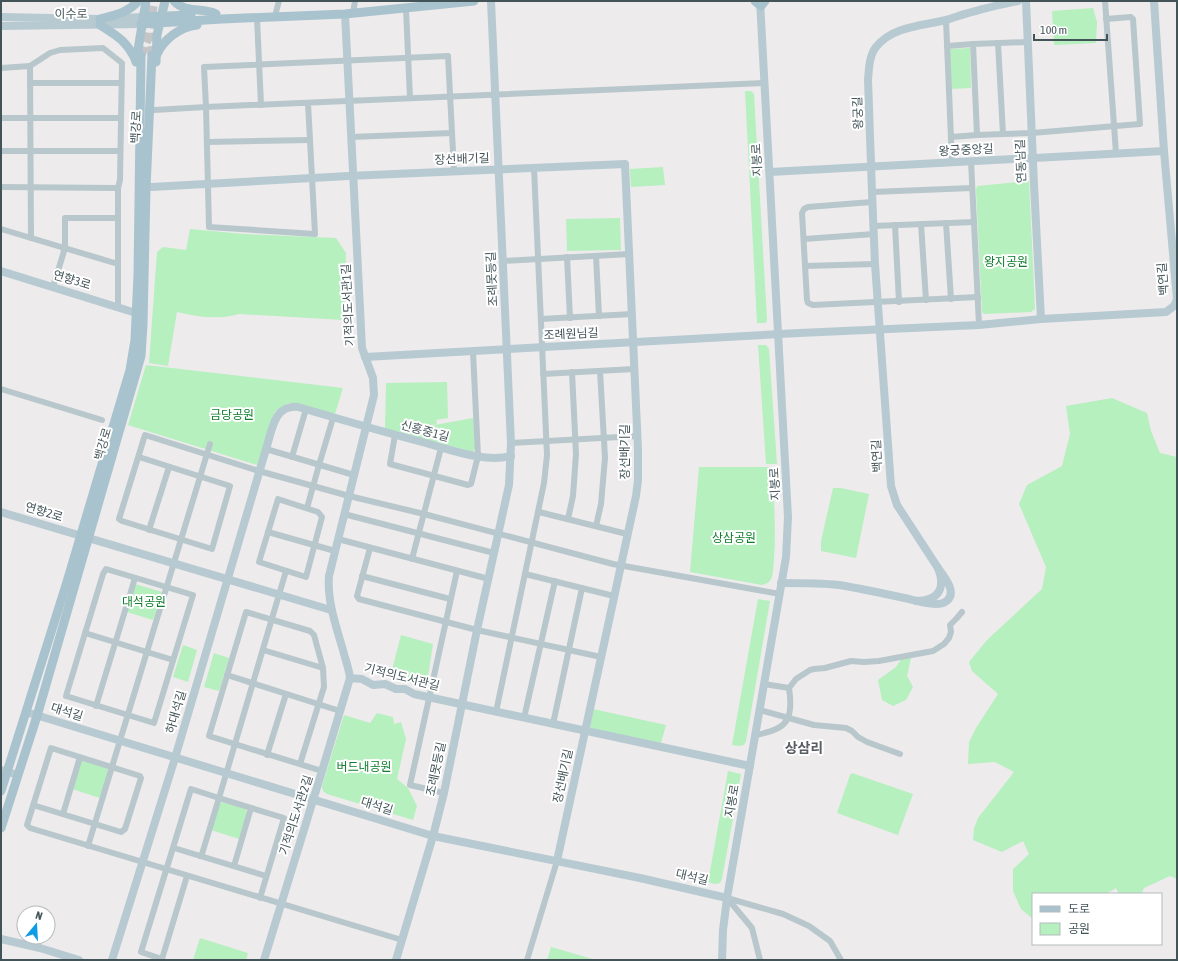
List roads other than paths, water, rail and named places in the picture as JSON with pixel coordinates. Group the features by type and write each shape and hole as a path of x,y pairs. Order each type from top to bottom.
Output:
{"main road":[{"path":"138,1 121,13 100,22 125,42 132,52 138,55 154,55"},
{"path":"141,275 134,261 134,212 138,55 146,1"},
{"path":"141,275 148,262 154,110 154,55 165,1"},
{"path":"174,1 186,9 207,10 216,17 257,18 428,1"},
{"path":"142,21 276,12 352,9 406,9 474,1"},
{"path":"154,55 163,44 175,34 192,26 208,24 216,17"},
{"name":"백강로","path":"1,791 4,771 26,712 85,537 141,356 141,275 154,55"},
{"name":"백강로","path":"1,828 37,716 130,370 135,340 136,313 141,275"}],"street":[{"path":"276,12 280,1"},
{"name":"조례못등길","path":"396,960 433,836 444,793 477,630 499,535 509,485 512,456 491,1"},
{"name":"왕궁길","path":"880,330 872,202 868,80 870,60 875,48 884,39 899,31 911,27 946,20 976,10 1018,1"},
{"name":"연동남길","path":"1026,1 1041,319"},
{"path":"1105,1 1116,153"},
{"name":"백연길","path":"778,334 979,325 1041,319 1166,312 1174,306 1177,299 1164,151 1154,1"},
{"name":"지봉로","path":"722,960 722,930 727,898 786,557 788,511 760,2"},
{"name":"기적의도서관1길","path":"331,610 328,580 334,551 367,427 375,389 373,378 362,348 347,60 352,9"},
{"path":"406,9 410,98"},
{"name":"이수로","path":"1,17 100,22"},
{"path":"951,137 1032,133 1140,124 1133,20 1131,17 1106,19"},
{"path":"257,18 261,105"},
{"path":"946,20 952,162"},
{"name":"이수로","path":"1,26 142,21"},
{"path":"947,46 1028,42"},
{"path":"998,43 1003,134"},
{"path":"973,44 977,135"},
{"path":"1,68 30,66 50,53 60,50 103,48 122,63 120,180 118,188 118,307"},
{"path":"308,103 315,234 209,227 204,67 448,56 454,171"},
{"path":"30,66 31,238"},
{"path":"30,83 121,83"},
{"path":"154,110 765,83"},
{"path":"1,118 120,118"},
{"path":"351,138 452,133"},
{"path":"207,142 310,140"},
{"path":"1,151 120,151"},
{"name":"왕궁중앙길","path":"770,172 1164,151"},
{"path":"970,161 979,325"},
{"name":"장선배기길","path":"151,187 454,171 625,164 638,436 638,480 602,657 556,861 527,960"},
{"path":"496,712 539,512 544,483 547,441 534,168"},
{"path":"1,187 31,186 118,188"},
{"path":"872,192 972,188"},
{"path":"872,202 806,207 802,213 807,300 811,305 899,302 978,297"},
{"path":"53,287 65,248 66,218 118,218"},
{"path":"804,239 874,230 895,225 974,222"},
{"path":"946,223 951,299"},
{"path":"921,224 926,300"},
{"path":"895,225 899,302"},
{"path":"1,229 118,264"},
{"path":"503,261 630,254"},
{"path":"596,256 599,316"},
{"path":"567,257 570,318"},
{"path":"805,266 875,264"},
{"name":"연향3로","path":"1,271 136,313"},
{"path":"541,319 632,314"},
{"name":"백연길","path":"781,583 840,586 916,601 940,604 947,601 950,586 903,515 894,496 890,476 880,330"},
{"name":"조례원님길","path":"365,357 778,334"},
{"path":"395,435 390,464 470,485 472,483 478,456 473,352"},
{"path":"543,374 634,369"},
{"path":"596,526 604,483 605,438 600,371"},
{"path":"568,519 576,472 576,440 572,372"},
{"path":"1,389 102,420"},
{"name":"신흥중1길","path":"259,471 278,414 288,407 298,407 441,448 478,456 503,458 512,456"},
{"path":"292,457 306,410"},
{"path":"307,508 318,465 334,418"},
{"path":"139,457 230,486 212,549 149,530 119,519 145,435 259,471 349,496 424,514 620,566 780,594"},
{"path":"512,443 638,436"},
{"path":"88,846 210,444"},
{"path":"412,559 441,448"},
{"path":"266,449 354,475"},
{"path":"149,530 169,467"},
{"name":"하대석길","path":"112,960 175,758 259,471"},
{"path":"278,500 318,512 322,517 306,577 259,562 268,532 278,500"},
{"name":"연향2로","path":"1,512 85,537"},
{"path":"539,512 627,534"},
{"path":"344,514 494,553"},
{"path":"268,532 334,551"},
{"path":"85,537 331,610"},
{"path":"338,540 488,579"},
{"path":"370,548 357,596 359,599 477,630 602,657"},
{"name":"백연길","path":"916,601 929,599 938,593 942,582 938,568"},
{"path":"106,569 166,587 193,595 154,723 66,696 103,574 106,569"},
{"path":"200,856 202,854 227,772 286,571"},
{"path":"444,793 410,785 457,571"},
{"path":"525,574 614,596"},
{"path":"362,576 450,599"},
{"path":"96,706 135,578"},
{"path":"524,718 555,581"},
{"path":"553,724 582,588"},
{"name":"기적의도서관길","path":"331,610 350,678 362,679 374,685 385,684 396,689 405,689 414,694 750,766"},
{"path":"300,764 324,687 323,668 312,633 310,631 246,612 209,736 322,771"},
{"path":"789,688 796,679 814,668 825,668 851,661 879,661 933,651 947,641 951,632 950,625 962,612"},
{"path":"85,633 173,660"},
{"path":"263,650 323,668"},
{"path":"227,675 340,711"},
{"name":"기적의도서관2길","path":"264,960 350,678"},
{"path":"764,684 789,688"},
{"path":"755,735 771,732 783,725 788,719 792,700 789,688"},
{"path":"267,755 286,694"},
{"path":"760,710 814,725 846,728 867,742 900,754"},
{"name":"대석길","path":"26,712 433,836 727,898"},
{"path":"33,805 121,832 125,829 141,778 140,776 51,748 33,805 27,824 30,828 88,846 402,940"},
{"path":"63,814 80,757"},
{"path":"4,771 18,775"},
{"path":"188,876 162,959 141,952 191,789 284,818 260,898"},
{"path":"234,866 251,808"},
{"path":"174,848 266,876"},
{"path":"727,898 752,928 761,960"},
{"path":"727,898 783,914 809,926 830,940 841,960"},
{"path":"1,939 40,948 79,960"}],"tunnel":[{"path":"152,55 149,33 154,1"},
{"path":"141,55 149,35"}],"district":[{"name":"상삼리","path":"804,748"}],"park label":[{"name":"왕지공원","path":"1006,262"},
{"name":"금당공원","path":"232,415"},
{"name":"상삼공원","path":"734,538"},
{"name":"대석공원","path":"144,602"},
{"name":"버드내공원","path":"364,767"}]}
